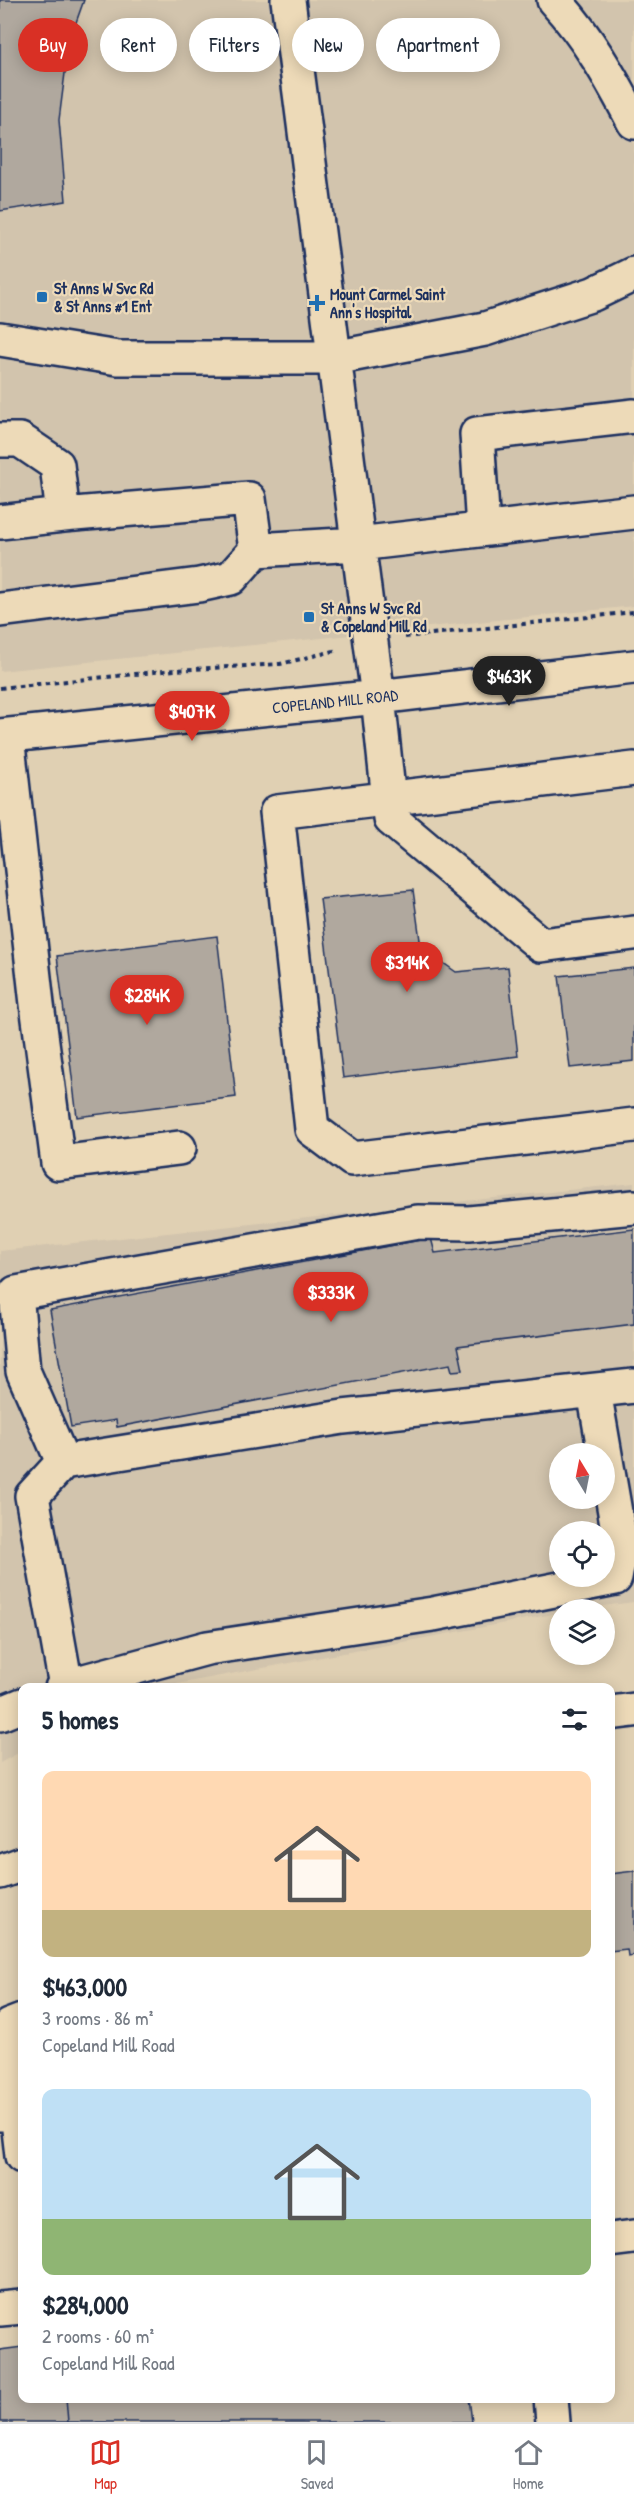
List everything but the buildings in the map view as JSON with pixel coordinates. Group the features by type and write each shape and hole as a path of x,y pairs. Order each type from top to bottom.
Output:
{"street":[{"path":"288,0 371,641 391,819 541,945 634,933"},
{"path":"554,0 573,21 607,71 634,122"},
{"path":"0,339 118,358 334,358 485,329 592,294 634,274"},
{"path":"483,530 477,434 634,416"},
{"path":"0,440 20,440 57,465 63,515"},
{"path":"0,522 249,499 256,550"},
{"path":"0,610 199,585 231,578 256,550 358,544 634,512"},
{"name":"COPELAND MILL ROAD","path":"4,736 378,697 634,666"},
{"path":"4,736 58,1162 179,1148"},
{"path":"634,769 277,812 312,1129 352,1159 634,1125"},
{"path":"63,1462 23,1371 16,1293 418,1222 469,1223 634,1207"},
{"path":"63,1683 32,1496 63,1462 343,1417 634,1386"},
{"path":"79,1683 207,1648 433,1614 615,1578 621,1547 594,1391"},
{"path":"0,1714 18,1707"},
{"path":"615,1712 634,1710"},
{"path":"0,1872 18,1865"},
{"path":"18,2023 9,2026 8,2113 18,2144"},
{"path":"615,2239 634,2237"},
{"path":"0,2309 18,2307"},
{"path":"551,2403 553,2422"}],"path":[{"path":"0,688 163,671 280,664 371,641 634,612"}],"shaded area":[{"name":"Mount Carmel Saint Ann's Hospital","path":"0,0 634,0 634,606 0,671"},
{"path":"634,1183 634,1602 615,1604 615,1599 549,1599 549,1615 183,1683 18,1683 18,1753 0,1763 0,1251"}],"place":[{"name":"St Anns W Svc Rd & St Anns #1 Ent","path":"42,297"},
{"name":"Mount Carmel Saint Ann's Hospital","path":"317,303"},
{"name":"St Anns W Svc Rd & Copeland Mill Rd","path":"309,617"}]}
